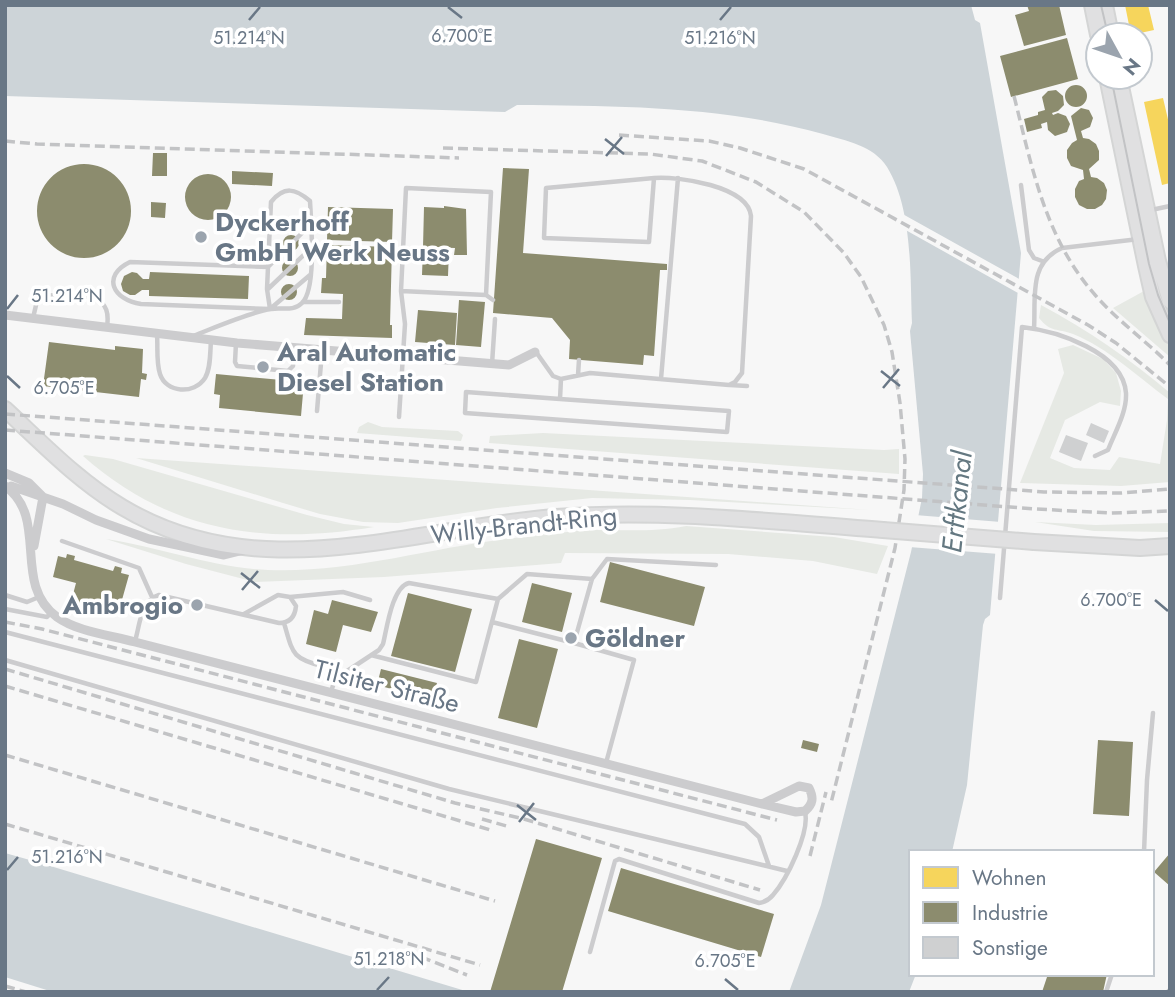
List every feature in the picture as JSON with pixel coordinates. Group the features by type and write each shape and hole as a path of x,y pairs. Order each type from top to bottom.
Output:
{"main road":[{"path":"1110,91 1153,297 1170,335"},
{"path":"1122,91 1158,261 1170,300"},
{"name":"Willy-Brandt-Ring","path":"5,408 77,475 121,507 186,536 249,549 322,550 363,546 501,523 595,514 697,516 1034,542 1140,548 1170,547"}],"street":[{"path":"5,315 237,343 404,358 516,363 535,352"},
{"name":"Tilsiter Straße","path":"5,473 29,483 43,497"},
{"name":"Tilsiter Straße","path":"5,485 43,497 122,530 175,546 224,555 249,549"},
{"name":"Tilsiter Straße","path":"5,485 14,492 26,512 33,584 39,597 52,612 68,623 762,804 796,812 805,811"},
{"name":"Tilsiter Straße","path":"32,571 43,497"},
{"path":"762,804 804,785 809,788 813,797 812,803 805,811"}],"lane":[{"path":"654,178 649,242 544,238 546,188 654,178 678,178 740,198 751,209 742,373 729,385"},
{"path":"661,379 678,178"},
{"path":"1021,185 1029,250 1034,258 1042,261"},
{"path":"399,418 404,358 405,324 401,291 406,188 491,192 486,295"},
{"path":"270,309 267,289 271,202 279,192 301,193 310,201 310,288 303,302"},
{"path":"1147,211 1170,206"},
{"path":"311,224 268,267 130,262 121,267 115,275 113,287 119,297 141,304 291,309 303,302 339,302"},
{"path":"1034,329 1037,272 1042,261 1051,253 1062,248 1140,239"},
{"path":"267,289 311,249"},
{"path":"189,337 270,309 310,275"},
{"path":"401,291 486,295 493,300"},
{"path":"33,318 34,307 42,295 95,297 107,310 107,327"},
{"path":"492,364 495,319"},
{"path":"1000,598 1022,327 1070,339 1102,355 1112,362 1124,381 1125,407 1108,450 1095,456"},
{"path":"157,334 160,374 166,383 178,389 192,388 202,381 208,369 211,340"},
{"path":"237,343 235,362 238,366 290,370 293,366 294,348"},
{"path":"317,411 322,351"},
{"path":"535,352 553,376 561,379 590,373 747,386"},
{"path":"578,375 579,360"},
{"path":"560,399 561,379"},
{"path":"466,392 560,399 729,411 727,432 465,413 466,392"},
{"path":"62,541 139,568 152,597"},
{"path":"574,643 592,579 607,559 716,565"},
{"path":"371,656 476,682 498,598 527,574 592,579"},
{"path":"331,693 335,679 371,656 383,644 397,593 404,584 498,598"},
{"path":"244,614 278,595 289,597 343,592 370,600"},
{"path":"5,595 27,602 39,597"},
{"path":"135,642 144,608 152,597 164,595 284,623 292,618 295,612 295,602 289,597"},
{"path":"5,609 47,617 52,612"},
{"path":"492,622 634,660 606,763"},
{"path":"284,623 296,657 322,666"},
{"path":"5,632 745,824 758,837 769,866"},
{"path":"5,660 449,789 787,871"},
{"path":"1144,850 1153,713"},
{"path":"590,952 613,865 619,859 759,903 772,897 787,871 806,827 805,811"}],"shaded area":[{"path":"1144,291 1170,346 1170,357 1113,308"},
{"path":"1041,305 1108,346 1170,393 1170,482 1121,486 1020,483 1064,373 1058,349 1073,345 1103,359 1116,373 1121,391 1120,406 1100,402 1065,420 1050,458 1074,468 1110,470 1119,457 1160,464 1167,420 1168,399 1098,347 1073,334 1047,326 1039,318"},
{"path":"368,422 382,427 458,431 463,435 461,441 357,433 359,427"},
{"path":"543,433 899,449 899,474 489,443 490,436"},
{"path":"83,456 113,459 307,515 344,524 374,527 294,534 257,533 220,527 184,517 150,502 116,482"},
{"path":"136,458 870,510 690,500 592,498 497,508 398,523 363,522 320,514"},
{"path":"1035,522 1096,525 1170,523 1170,532 1094,531"},
{"path":"686,526 834,537 888,546 877,574 813,561 728,554 565,553 561,563 384,577 255,582 106,539 227,565 268,570 298,570 358,564 505,539 595,530 652,530"}],"water":[{"name":"Erftkanal","path":"5,5 971,5 975,20 980,23 1021,253 990,615 983,625 967,785 952,850 909,850 909,976 915,976 909,992 789,992 821,905 911,552 922,498 923,474 910,331 910,264 906,222 895,184 881,160 867,149 823,134 747,118 671,109 517,105 505,112 5,96"},
{"path":"5,853 469,992 53,992 5,977"}],"pier":[{"path":"899,212 1021,280 1020,294 902,228"},
{"path":"915,515 1001,522 999,554 909,547"}],"building: Wohnen":[{"path":"1125,5 1148,5 1152,21 1128,21"},
{"path":"1163,98 1170,128 1170,183 1162,185 1144,102"}],"building: Industrie":[{"path":"1027,5 1059,5 1066,35 1024,46 1015,15 1029,11"},
{"path":"1067,38 1078,79 1011,97 1000,56"},
{"path":"1072,85 1080,85 1087,92 1087,100 1080,107 1072,107 1065,100 1065,92"},
{"path":"1056,90 1063,96 1064,105 1052,113 1066,116 1070,124 1067,132 1055,136 1048,130 1047,122 1041,124 1042,128 1027,132 1024,119 1045,110 1042,97 1048,91"},
{"path":"1081,108 1089,110 1093,118 1090,127 1081,131 1083,138 1096,144 1099,151 1099,160 1089,169 1091,177 1104,183 1107,190 1106,199 1095,209 1079,205 1075,189 1079,181 1084,179 1083,170 1071,166 1067,158 1067,150 1077,140 1071,116"},
{"path":"153,153 167,153 167,176 152,176"},
{"path":"84,164 102,167 117,178 128,193 131,211 128,229 117,244 102,255 84,258 66,255 51,244 40,229 37,211 40,193 51,178 66,167"},
{"path":"503,168 529,169 523,253 667,264 667,270 660,270 654,356 644,355 643,365 569,359 570,340 552,318 493,313"},
{"path":"232,171 273,173 272,186 232,184"},
{"path":"208,174 224,181 231,197 224,213 208,220 192,213 185,197 192,181"},
{"path":"151,202 166,203 165,218 151,217"},
{"path":"328,207 393,209 392,242 327,240"},
{"path":"424,207 466,209 467,255 454,255 455,248 423,247"},
{"path":"291,235 297,237 297,249 291,251 285,249 283,243 285,237"},
{"path":"327,245 392,247 392,338 304,335 306,318 342,319 343,294 321,293 322,278 326,278"},
{"path":"423,248 449,250 448,276 422,275"},
{"path":"287,260 293,260 298,268 296,274 287,276 282,271 282,265"},
{"path":"132,272 143,279 149,279 150,272 249,276 248,299 149,296 149,290 130,295 123,291 121,284 124,276"},
{"path":"289,284 295,286 295,298 289,300 283,298 281,292 283,286"},
{"path":"459,300 485,302 481,347 456,345"},
{"path":"418,310 457,313 455,345 415,342"},
{"path":"49,342 115,350 115,346 143,349 142,373 147,374 146,380 141,379 139,397 43,386"},
{"path":"216,374 304,382 301,416 219,408 220,395 214,394"},
{"path":"67,554 75,556 74,560 113,571 115,566 122,568 121,573 129,575 118,614 71,602 76,583 53,577 58,556 66,558"},
{"path":"610,562 705,587 694,626 600,602"},
{"path":"532,583 572,593 562,632 522,622"},
{"path":"408,593 472,609 455,672 391,656"},
{"path":"332,600 378,612 371,632 343,625 336,652 306,644 314,610 328,614"},
{"path":"519,639 558,649 537,728 498,718"},
{"path":"381,669 437,683 432,700 377,685"},
{"path":"803,740 819,744 817,752 801,748"},
{"path":"1098,740 1133,742 1129,816 1093,814"},
{"path":"536,839 602,858 562,992 490,992"},
{"path":"1170,853 1170,886 1154,872"},
{"path":"621,868 774,914 761,957 608,911"},
{"path":"1047,976 1107,976 1103,992 1042,992"}],"building: Sonstige":[{"path":"1091,423 1109,431 1104,443 1086,435"},
{"path":"1066,435 1088,443 1081,461 1059,452"}],"tram line":[{"path":"1101,5 1105,21"},
{"path":"1114,91 1149,264 1170,323"}],"railway":[{"path":"1014,96 1034,175 1064,251 1096,296 1170,365"},
{"path":"619,135 709,141 804,169 1088,325 1116,343 1170,387"},
{"path":"5,141 459,158"},
{"path":"443,148 650,154 702,161 756,182 804,212 844,253 861,277 884,325 892,352 905,459 904,490 895,548 831,803"},
{"path":"5,414 1044,492 1121,493 1170,489"},
{"path":"5,430 1036,509 1111,513 1170,511"},
{"path":"5,622 42,629 777,820"},
{"path":"5,669 455,803 524,819 760,890"},
{"path":"5,686 494,831"},
{"path":"5,755 495,901"},
{"path":"810,856 826,792"},
{"path":"482,819 510,827"},
{"path":"5,824 480,965"},
{"path":"421,957 467,975"},
{"path":"5,986 26,992"},
{"path":"1167,992 1170,989"}],"place":[{"name":"Dyckerhoff GmbH Werk Neuss","path":"201,237"},
{"name":"Aral Automatic Diesel Station","path":"263,367"},
{"name":"Ambrogio","path":"197,605"},
{"name":"Göldner","path":"571,638"}]}
